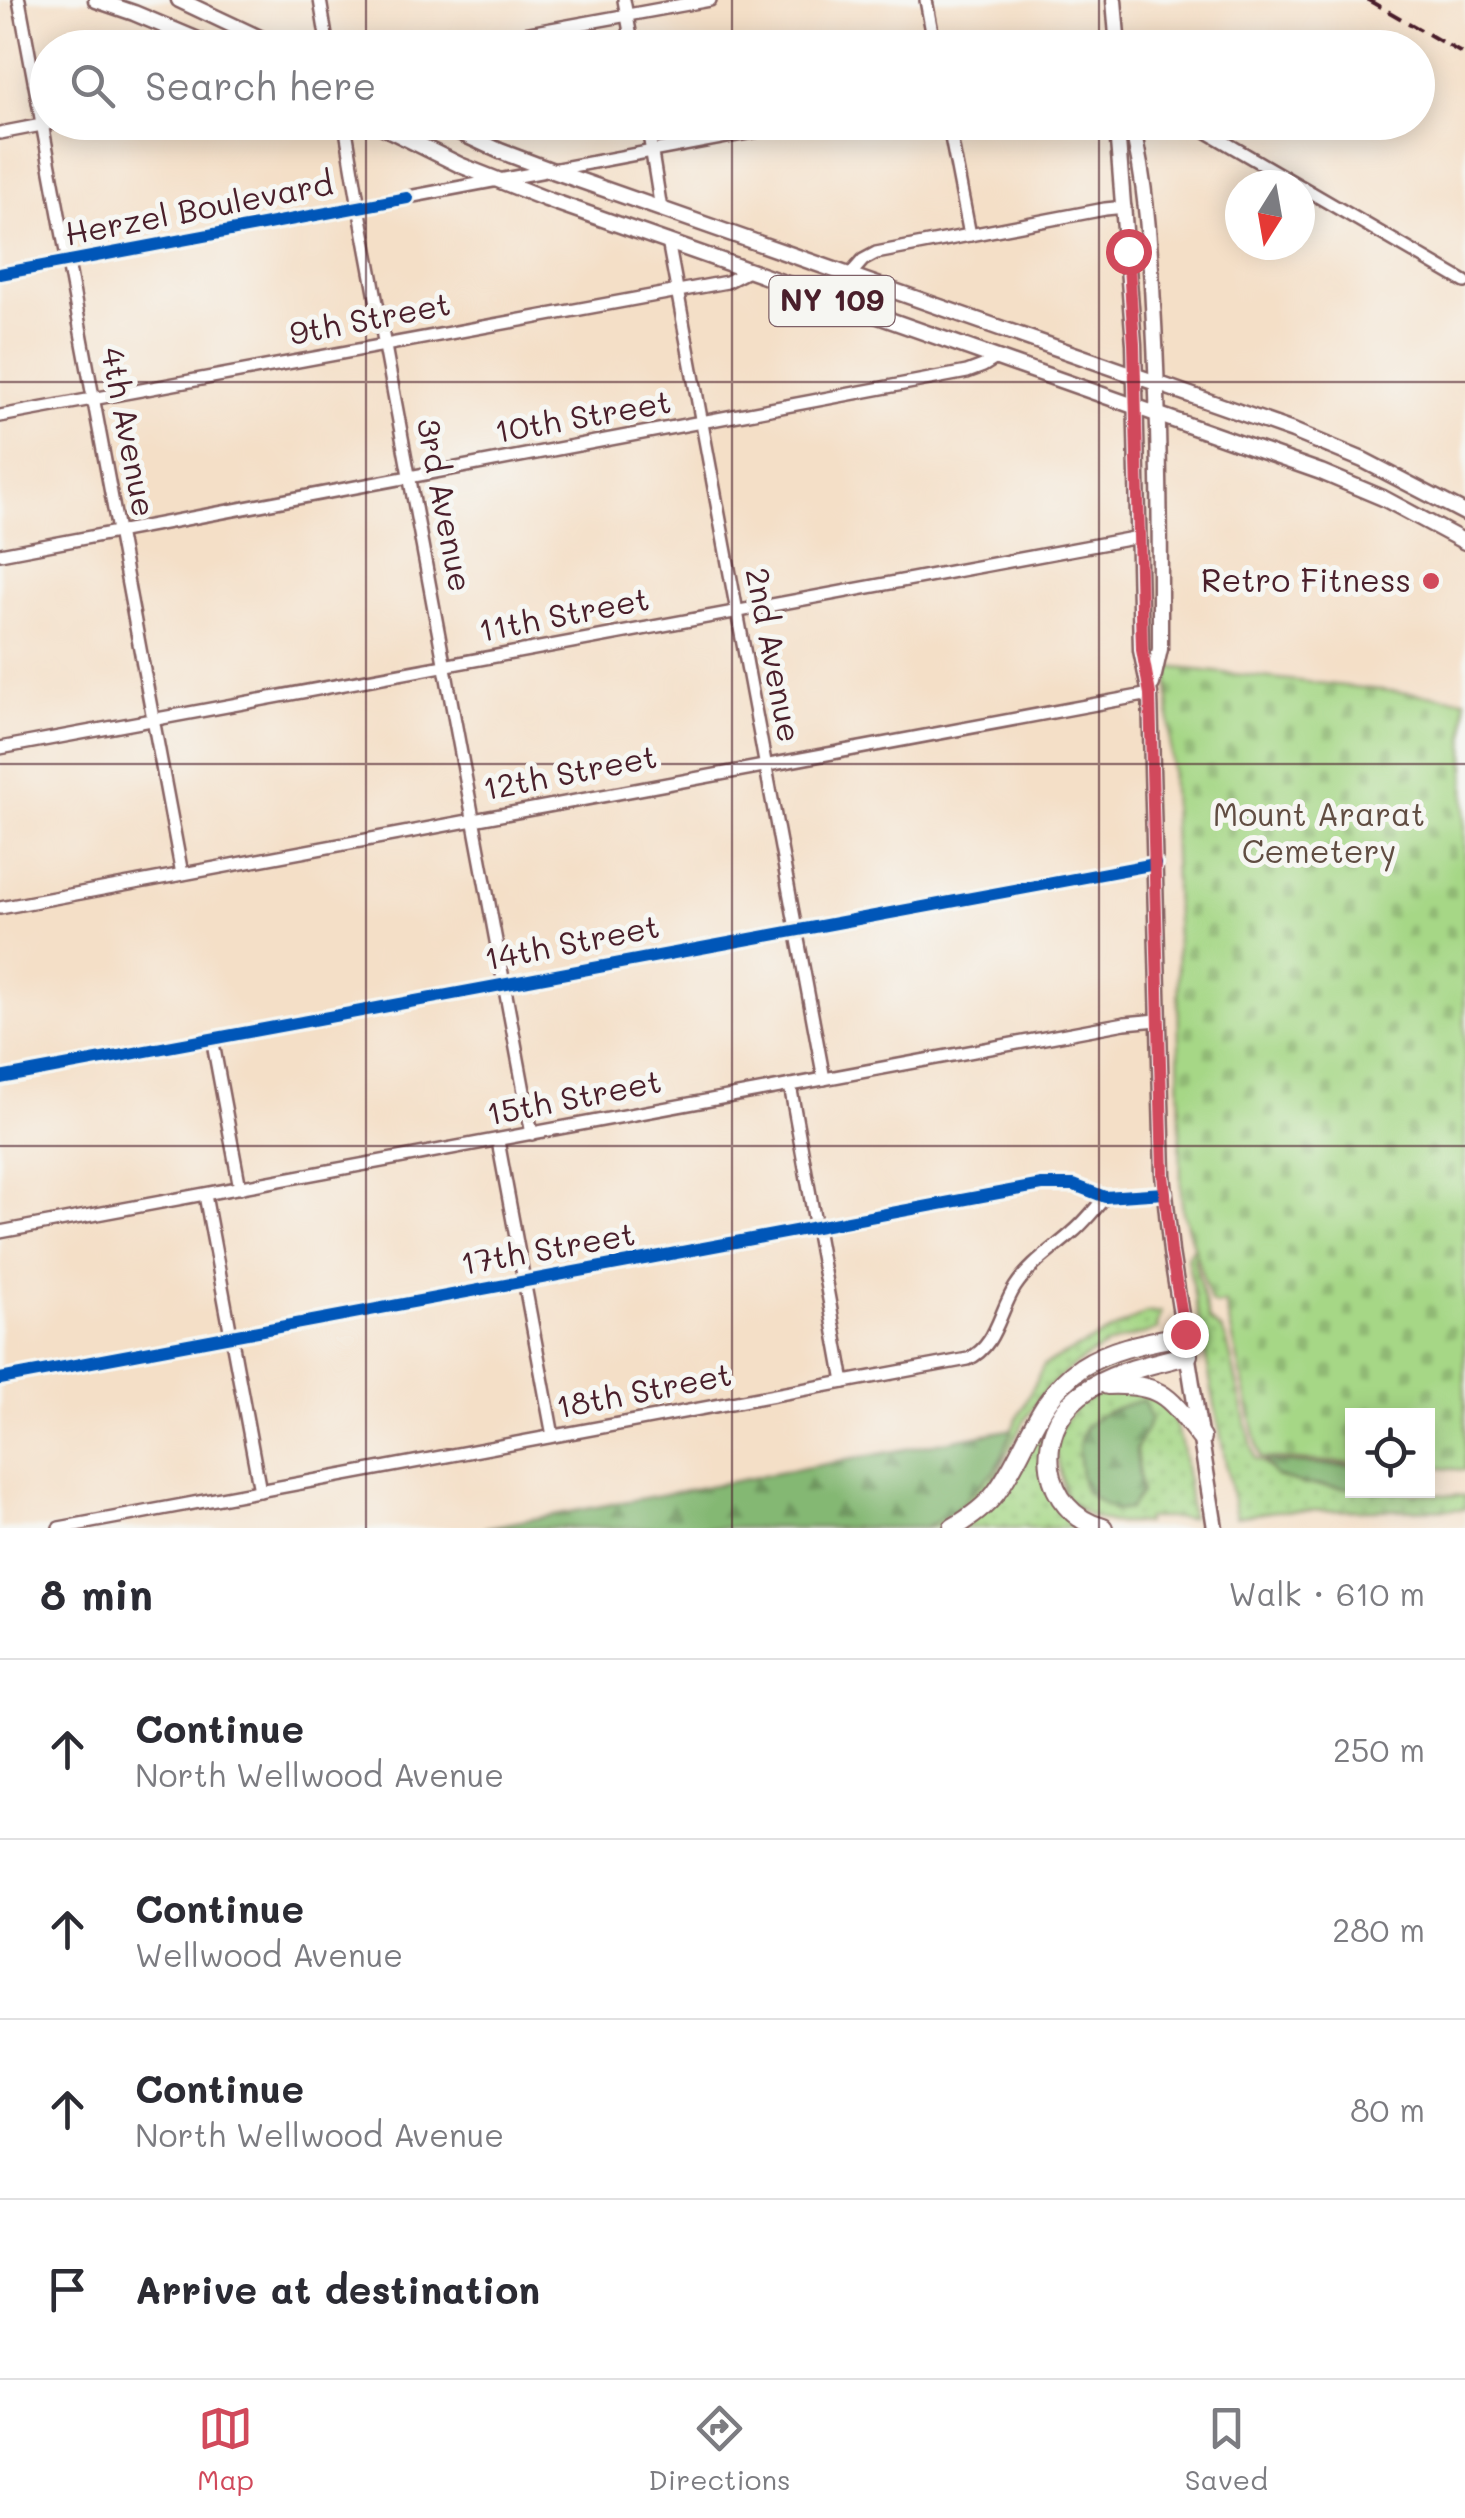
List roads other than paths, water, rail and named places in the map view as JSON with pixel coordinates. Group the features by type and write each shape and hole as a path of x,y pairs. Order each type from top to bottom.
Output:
{"highway":[{"path":"953,1528 994,1494 1044,1405 1070,1376 1114,1351 1185,1334"},
{"path":"1103,1528 1081,1518 1064,1503 1053,1483 1048,1461 1051,1436 1063,1413 1096,1385 1125,1372 1188,1355"},
{"path":"1096,1385 1132,1384 1154,1389 1172,1401 1201,1438"}],"main road":[{"path":"96,0 175,30"},
{"path":"179,0 243,30"},
{"path":"1114,0 1116,30"},
{"name":"NY 109","path":"409,140 546,199 1270,452 1400,506 1465,542"},
{"name":"NY 109","path":"476,140 1322,442 1465,513"},
{"path":"1118,140 1135,375 1142,650 1150,694 1164,1193 1214,1528"},
{"path":"1135,140 1150,254 1157,413 1160,649 1150,694"}],"street":[{"name":"4th Avenue","path":"19,0 30,60"},
{"path":"320,0 325,30"},
{"path":"624,0 630,30"},
{"path":"545,30 710,0"},
{"path":"926,0 931,30"},
{"path":"0,133 30,128"},
{"name":"4th Avenue","path":"45,140 182,874"},
{"name":"3rd Avenue","path":"348,140 532,1134"},
{"path":"650,140 661,209"},
{"name":"Herzel Boulevard","path":"0,274 710,140"},
{"path":"952,140 970,235"},
{"path":"1221,140 1272,170"},
{"path":"1315,195 1465,282"},
{"path":"849,276 871,254 1124,208"},
{"name":"2nd Avenue","path":"668,241 824,1079"},
{"name":"9th Street","path":"0,416 727,282 748,270"},
{"name":"10th Street","path":"0,554 967,372 996,358"},
{"name":"11th Street","path":"0,748 1139,537"},
{"name":"12th Street","path":"0,908 1150,694"},
{"name":"14th Street","path":"0,1078 1154,864"},
{"name":"15th Street","path":"0,1232 1158,1020"},
{"path":"212,1038 240,1188"},
{"path":"790,1085 844,1382"},
{"path":"498,1141 553,1436"},
{"name":"17th Street","path":"0,1378 1049,1184 1074,1185 1105,1196"},
{"path":"1105,1196 1164,1193"},
{"path":"205,1195 260,1490"},
{"name":"18th Street","path":"59,1528 960,1361 979,1354 990,1341 1022,1278 1074,1231 1105,1196"}],"railway":[{"path":"1368,0 1421,30"},
{"path":"1435,38 1465,55"}],"place":[{"name":"Retro Fitness","path":"1431,581"}],"park label":[{"name":"Mount Ararat Cemetery","path":"1319,834"}]}
